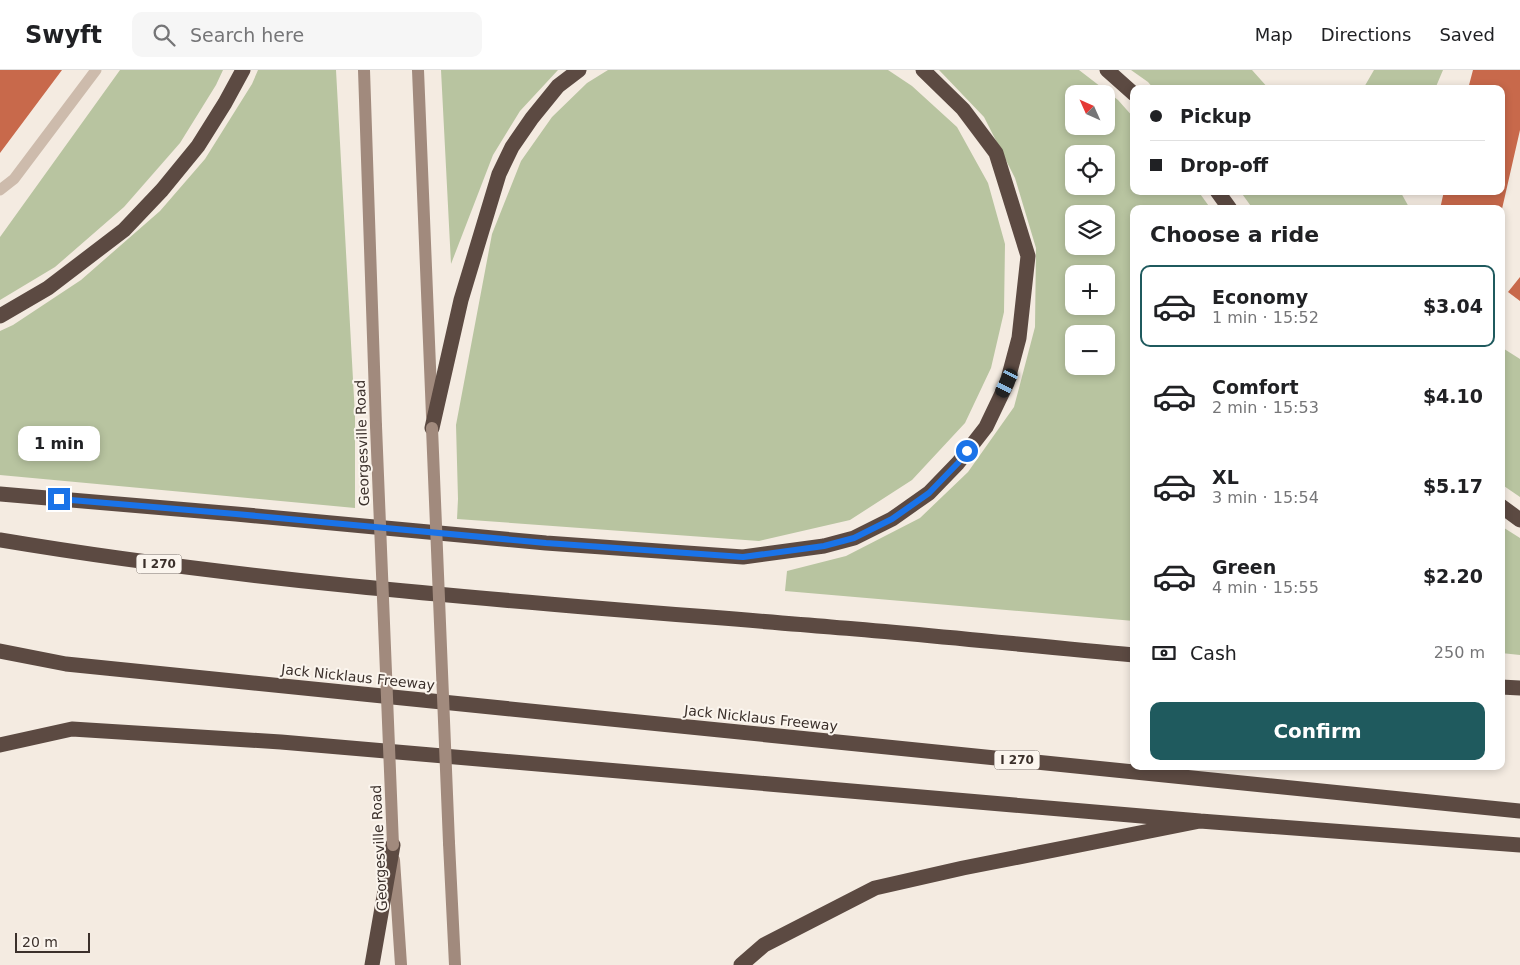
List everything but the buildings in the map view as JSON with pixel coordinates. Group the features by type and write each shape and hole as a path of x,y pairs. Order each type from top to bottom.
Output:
{"highway":[{"path":"0,316 48,288 124,230 162,190 198,146 243,70"},
{"path":"432,428 461,300 499,174 512,147 532,118 558,86 579,70"},
{"path":"0,494 546,543 743,557 824,546 854,538 892,519 929,493 958,463 986,427 1007,383 1019,338 1028,256 996,152 963,109 923,70"},
{"path":"1107,70 1130,90"},
{"path":"1505,509 1520,520"},
{"name":"I 270","path":"0,540 93,556 290,580 1130,655"},
{"name":"Jack Nicklaus Freeway","path":"0,651 66,664 1520,811"},
{"path":"1505,687 1520,688"},
{"path":"0,744 72,729 281,742 1200,821 1520,845"},
{"path":"741,965 764,945 875,888 964,868 1200,821"},
{"path":"372,965 393,845"}],"main road":[{"name":"Georgesville Road","path":"364,70 393,845 401,965"},
{"path":"418,70 455,965"}],"lane":[{"path":"0,190 14,179 96,70"}],"green space":[{"path":"120,70 223,70 216,85 180,143 124,207 55,267 0,300 0,237"},
{"path":"258,70 336,70 355,416 355,508 0,475 0,331 13,325 81,280 160,211 205,159 252,84"},
{"path":"441,70 558,70 520,111 493,155 451,264"},
{"path":"608,70 888,70 912,86 957,127 988,183 1005,244 1004,312 991,368 965,423 912,480 850,520 759,541 457,519 456,425 492,234 521,161 552,117 587,83"},
{"path":"939,70 1079,70 1098,85 1065,85 1065,135 1115,135 1115,98 1130,114 1130,195 1201,195 1208,205 1130,205 1130,621 785,591 787,571 846,556 920,518 968,472 1014,407 1035,327 1036,248 1015,178 984,117"},
{"path":"1131,70 1252,70 1265,85 1151,85"},
{"path":"1374,70 1443,70 1437,85 1365,85"},
{"path":"1243,195 1402,195 1408,205 1250,205"},
{"path":"1505,350 1520,359 1520,497 1505,487"},
{"path":"1505,529 1520,538 1520,655 1505,653"}],"route":[{"path":"59,499 546,543 743,557 824,546 854,538 892,519 929,493 967,451"}]}
